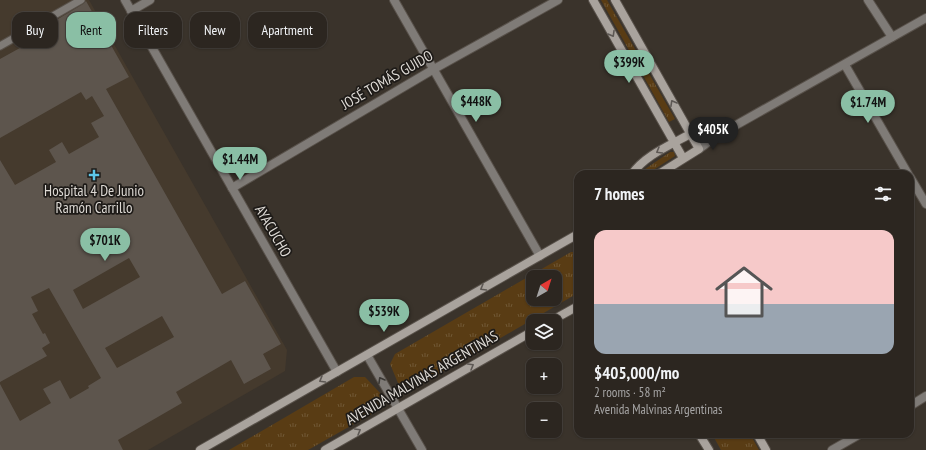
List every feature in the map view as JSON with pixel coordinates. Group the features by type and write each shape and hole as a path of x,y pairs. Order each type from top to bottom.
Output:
{"main road":[{"path":"593,0 683,158"},
{"path":"615,0 699,149 665,170"},
{"path":"635,170 650,156 690,134"},
{"path":"200,450 574,236"},
{"path":"562,315 574,308"},
{"name":"AVENIDA MALVINAS ARGENTINAS","path":"325,450 526,335"},
{"path":"702,438 709,450"},
{"path":"759,438 766,450"}],"street":[{"name":"AYACUCHO","path":"125,0 337,372"},
{"path":"131,11 150,0"},
{"path":"394,0 540,256"},
{"name":"JOSÉ TOMÁS GUIDO","path":"232,188 434,69 558,0"},
{"path":"868,0 892,37"},
{"path":"699,149 715,137 926,18"},
{"path":"845,65 906,170"},
{"path":"690,134 715,137"},
{"path":"914,184 926,204"},
{"path":"367,355 422,450"},
{"path":"914,404 926,396"},
{"path":"832,450 853,438"}],"lane":[{"path":"0,46 80,0"}],"shaded area":[{"name":"Hospital 4 De Junio Ramón Carrillo","path":"0,0 89,0 96,12 66,12 66,48 116,48 287,350 285,371 148,450 0,450"}],"green space":[{"path":"601,0 607,0 675,119 669,122"},
{"path":"670,152 674,152 675,156 653,170 644,170"},
{"path":"571,252 574,252 574,295 562,302 562,270 540,270"},
{"path":"526,278 526,306 556,306 542,314 526,314 526,323 418,386 398,383 390,364 395,354"},
{"path":"354,377 365,377 382,395 377,411 308,450 229,450"},
{"path":"714,438 752,438 759,450 721,450"}],"building":[{"name":"Hospital 4 De Junio Ramón Carrillo","path":"86,1 92,12 70,12"},
{"name":"Hospital 4 De Junio Ramón Carrillo","path":"66,14 66,48 113,48 129,77 106,89 222,294 245,281 281,344 263,354 271,369 244,384 231,360 176,392 182,403 118,440 123,450 0,450 0,384 20,421 51,403 43,389 60,380 70,399 89,388 88,386 101,378 49,288 31,297 38,311 32,314 43,334 45,333 50,343 42,348 47,356 0,382 0,160 15,185 56,162 49,150 62,142 69,154 99,137 91,123 104,116 92,96 86,100 81,92 0,138 0,59 20,48 58,48 58,19","holes":["129,258 140,277 83,309 73,290","162,316 174,337 117,368 105,348"]}],"place":[{"name":"Hospital 4 De Junio Ramón Carrillo","path":"94,175"}]}
